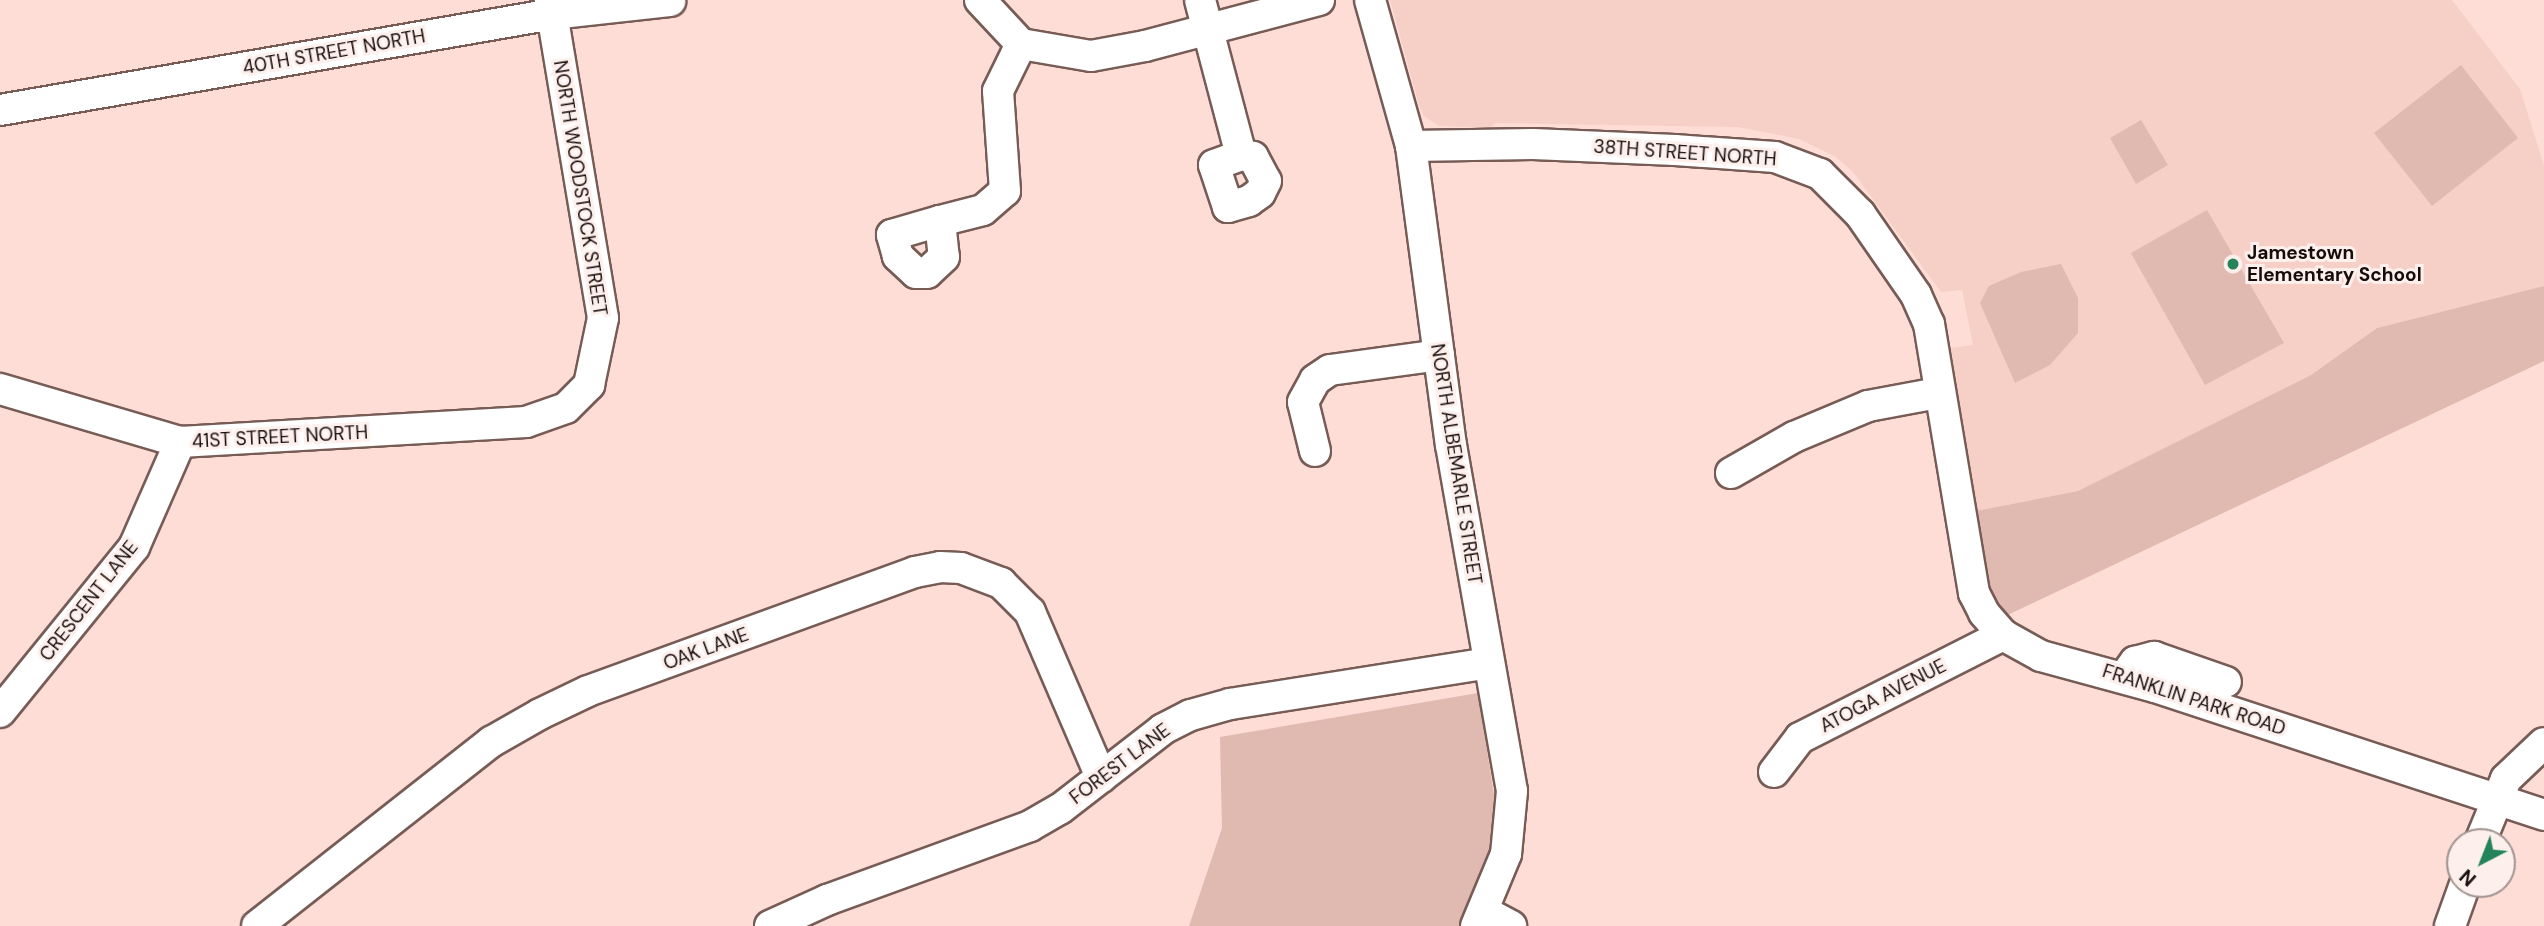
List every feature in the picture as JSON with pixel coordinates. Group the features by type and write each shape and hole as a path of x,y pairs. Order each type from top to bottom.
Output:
{"street":[{"path":"980,0 1021,44 1091,56 1145,47 1204,14 1319,0"},
{"name":"NORTH ALBEMARLE STREET","path":"1370,0 1411,146 1439,355 1488,663 1499,705 1512,791 1506,854 1480,918"},
{"name":"40TH STREET NORTH","path":"0,110 552,7 670,1"},
{"name":"NORTH WOODSTOCK STREET","path":"552,7 603,318 589,385 566,408"},
{"path":"1204,14 1241,155"},
{"path":"940,221 983,210 1005,191 998,91 1021,44"},
{"name":"38TH STREET NORTH","path":"1411,146 1651,149 1775,157 1798,163 1838,189 1916,295 1929,324 1938,393 1955,482"},
{"path":"1315,451 1303,402 1306,389 1315,380 1330,370 1439,355"},
{"name":"41ST STREET NORTH","path":"0,389 180,443 526,422 566,408"},
{"path":"1731,473 1794,437 1868,405 1938,393"},
{"name":"CRESCENT LANE","path":"0,712 134,547 180,443"},
{"name":"FRANKLIN PARK ROAD","path":"1955,482 1975,593 2003,635 2042,656 2124,677 2544,815"},
{"name":"OAK LANE","path":"257,926 491,742 540,714 602,687 915,572 940,567 961,568 1001,583 1030,612 1101,776"},
{"name":"ATOGA AVENUE","path":"1774,772 1800,738 2003,635"},
{"path":"2124,677 2135,662 2154,657 2226,682"},
{"name":"FOREST LANE","path":"770,926 827,900 1030,826 1163,729 1191,715 1230,705 1488,663"},
{"path":"2485,828 2495,798 2527,756 2544,744"},
{"path":"2450,926 2460,898"},
{"path":"1480,918 1511,926"}],"shaded area":[{"name":"Jamestown Elementary School","path":"1390,0 2452,0 2520,89 2544,166 2544,286 2377,328 2311,375 2078,491 1976,511 1951,348 1973,345 1962,290 1941,292 1853,172 1836,157 1799,139 1738,127 1496,123 1489,128 1439,126 1424,116 1419,105"},
{"path":"2461,65 2518,138 2432,206 2374,133"},
{"path":"2141,120 2168,165 2136,184 2110,138"},
{"path":"2207,210 2284,343 2205,385 2131,253"},
{"path":"2061,264 2078,298 2078,333 2050,365 2015,383 1980,303 1989,286 2021,272"},
{"path":"2544,286 2544,361 1995,621 1976,511 2078,491 2311,375 2377,328"},
{"path":"1478,693 1501,839 1465,926 1189,926 1222,828 1220,737"}],"place":[{"name":"Jamestown Elementary School","path":"2233,264"}]}
